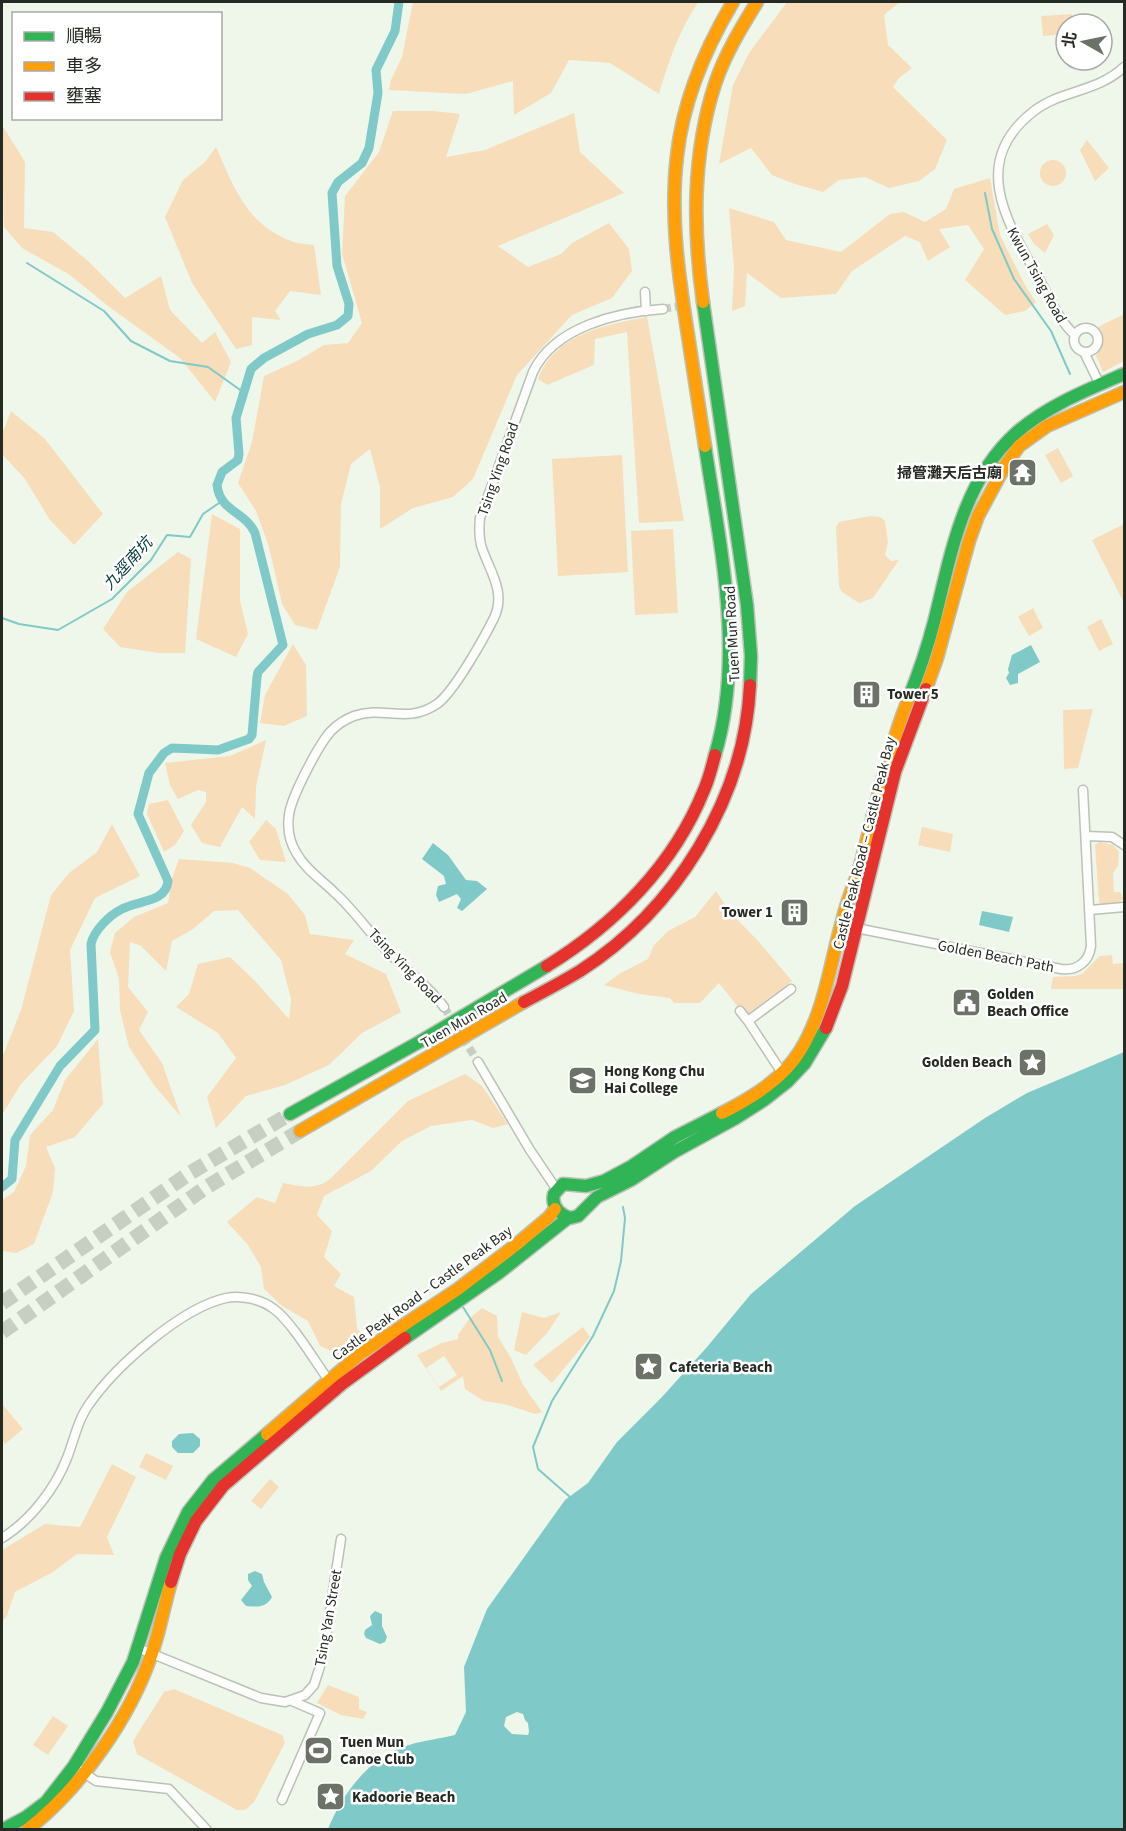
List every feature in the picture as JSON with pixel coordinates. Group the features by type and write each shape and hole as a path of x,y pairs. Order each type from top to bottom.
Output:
{"main road":[{"name":"Tuen Mun Road","path":"290,1114 457,1021 572,951 601,928 638,895 666,860 695,812 709,779 720,743 725,715 729,667 729,625 725,582 680,274 674,194 677,154 690,95 710,42 733,2"},
{"name":"Tuen Mun Road","path":"300,1131 581,970 614,946 646,916 685,870 719,809 741,741 750,689 751,656 744,584 701,292 695,227 695,185 701,132 716,79 738,33 757,2"},
{"name":"Castle Peak Road – Castle Peak Bay","path":"581,1186 599,1183 615,1176 674,1138 734,1107 764,1086 784,1077 805,1063 834,1008 848,968 849,926 858,870 891,751 926,650 955,537 968,501 985,471 1015,434 1042,414 1125,374"},
{"name":"Castle Peak Road – Castle Peak Bay","path":"586,1206 597,1197 639,1175 674,1152 765,1100 784,1077 820,1010 849,926 895,772 937,657 969,540 978,516 1005,466 1019,446 1047,426 1125,392"},
{"path":"566,1183 581,1186 586,1195 586,1206 579,1216 568,1218 558,1213 554,1199 557,1190 566,1183"},
{"name":"Castle Peak Road – Castle Peak Bay","path":"27,1830 51,1812 79,1769 125,1709 152,1654 176,1563 184,1542 206,1506 332,1386 360,1354 458,1289 502,1256 549,1217 555,1209"},
{"name":"Castle Peak Road – Castle Peak Bay","path":"2,1830 26,1817 46,1802 79,1769 138,1648 166,1558 188,1512 203,1491 222,1471 332,1386 484,1284 529,1251 568,1218"}],"street":[{"name":"Kwun Tsing Road","path":"1074,335 1062,321 1010,228 998,188 999,162 1003,149 1014,130 1036,109 1097,85 1125,67"},
{"path":"645,292 646,310"},
{"name":"Tsing Ying Road","path":"444,1007 430,989 384,948 350,908 300,860 290,838 288,824 290,809 321,746 336,726 364,713 400,715 418,713 434,706 450,692 497,611 498,587 480,542 480,518 536,366 546,351 565,335 609,319 646,310 663,309"},
{"path":"1084,352 1096,348 1098,336 1088,328 1080,329 1074,335 1075,346 1084,352 1100,385"},
{"name":"Golden Beach Path","path":"849,926 1067,969 1079,967 1090,952 1090,910 1083,790"},
{"path":"1086,836 1112,837 1125,845"},
{"path":"1090,910 1125,907"},
{"path":"748,1021 791,989"},
{"path":"740,1011 784,1077"},
{"path":"478,1062 530,1150 557,1190"},
{"path":"2,1538 32,1512 56,1482 86,1409 119,1369 157,1335 212,1303 229,1298 242,1298 273,1308 289,1326 332,1386"},
{"name":"Tsing Yan Street","path":"292,1701 305,1695 314,1686 318,1674 323,1657 341,1539"},
{"path":"138,1648 261,1698 292,1701 320,1713 282,1800"},
{"path":"79,1769 96,1781 169,1789 207,1830"}],"shaded area":[{"path":"413,2 698,2 675,46 659,94 610,63 569,60 551,93 514,115 513,81 466,94 389,90 391,80 402,57"},
{"path":"787,2 900,2 884,15 888,45 912,68 899,78 893,87 947,140 935,169 919,181 889,188 865,177 839,180 823,192 772,175 751,148 719,164 733,85 749,53"},
{"path":"1054,15 1054,35 1043,36 1041,16"},
{"path":"393,111 434,111 460,114 446,157 485,150 574,113 580,152 624,193 498,246 528,267 561,254 572,243 609,223 629,249 632,271 612,298 572,315 517,375 473,479 453,497 413,508 380,529 380,487 370,449 351,464 341,504 340,567 317,630 295,625 282,604 269,547 256,511 238,483 252,442 264,376 297,361 324,345 348,343 362,323 342,254 345,196 379,152"},
{"path":"2,125 25,162 24,228 53,232 88,261 125,298 161,276 170,310 202,343 215,332 231,362 215,402 180,358 108,306 70,275 22,248 4,227"},
{"path":"1087,140 1109,168 1095,181 1080,150"},
{"path":"216,147 243,203 263,225 294,242 314,245 321,295 290,291 275,311 281,320 252,317 252,345 236,349 192,283 165,217 183,180 205,162"},
{"path":"1053,160 1062,164 1066,173 1062,182 1053,186 1044,182 1040,173 1044,164"},
{"path":"990,178 1000,235 1036,302 1025,311 1005,315 965,280 984,249 968,225 939,229 950,247 928,261 920,242 905,236 852,271 836,294 781,298 747,273 745,306 732,311 734,268 729,208 774,222 786,240 841,252 890,214 904,212 925,222 946,209 954,189"},
{"path":"1047,224 1054,235 1045,253 1034,244 1028,234"},
{"path":"1124,314 1124,361 1103,372 1096,356 1102,341 1098,327"},
{"path":"647,317 684,521 639,523 627,332 595,339 594,365 547,385 538,379 556,351 568,342 598,328"},
{"path":"11,411 45,439 103,514 74,545 50,520 25,479 2,454 2,434"},
{"path":"1058,448 1073,476 1061,483 1045,455"},
{"path":"622,455 628,572 558,576 552,459"},
{"path":"212,514 240,529 240,601 248,634 236,657 196,639"},
{"path":"870,516 880,517 885,521 888,542 885,555 891,561 899,560 873,598 859,603 842,592 839,586 836,527 839,522"},
{"path":"1124,524 1124,603 1092,540"},
{"path":"673,529 678,613 635,615 631,531"},
{"path":"178,552 191,559 185,653 159,653 120,647 103,629 127,592"},
{"path":"1033,608 1043,628 1029,636 1018,617"},
{"path":"1101,619 1113,644 1099,651 1087,627"},
{"path":"293,644 306,665 307,716 284,726 260,723 265,695"},
{"path":"1093,709 1078,768 1064,769 1063,710"},
{"path":"266,740 256,787 255,819 242,807 220,847 202,843 191,825 206,802 206,792 198,790 178,799 170,785 165,763 230,756"},
{"path":"168,800 184,831 175,845 164,852 147,814 149,804"},
{"path":"266,820 276,829 286,862 260,860 249,842"},
{"path":"112,824 140,876 95,898 70,950 74,1011 57,1046 21,1084 2,1115 2,1058 21,1010 51,895 69,873 97,852"},
{"path":"922,827 953,834 950,852 918,845"},
{"path":"1099,842 1113,845 1119,852 1118,866 1113,873 1114,892 1120,892 1123,898 1119,904 1102,905 1099,902 1095,845"},
{"path":"179,859 233,863 250,868 288,894 305,915 310,934 354,940 345,954 386,974 401,1012 362,1033 329,1065 285,1085 246,1096 216,1128 207,1097 236,1058 218,1033 176,1007 189,994 198,964 230,957 289,1019 291,999 281,960 238,910 214,911 193,929 172,941 166,971 141,946 130,942 128,987 148,1012 139,1030 162,1063 181,1117 154,1085 129,1047 120,1010 119,979 110,952 115,933 134,917 168,903 172,879"},
{"path":"716,891 730,912 792,981 750,1014 738,1007 719,983 700,1003 674,1003 670,998 639,994 604,985 619,974 648,959 654,945 668,931 695,917"},
{"path":"1112,955 1113,964 1124,963 1124,989 1051,989 1053,977 1082,974 1100,956"},
{"path":"98,1039 103,1104 75,1137 46,1147 55,1168 53,1192 34,1244 16,1253 2,1251 2,1200 14,1192 26,1166 30,1135 53,1110 65,1080"},
{"path":"465,1074 482,1086 508,1124 493,1128 472,1120 431,1126 402,1141 371,1171 324,1196 317,1215 332,1231 324,1257 341,1274 334,1286 354,1297 357,1329 368,1338 345,1357 320,1346 308,1321 282,1306 264,1289 261,1267 248,1245 227,1222 257,1197 275,1203 283,1183 307,1187 324,1183 408,1101"},
{"path":"482,1308 497,1316 498,1337 511,1358 523,1385 542,1412 535,1414 504,1404 484,1401 465,1389 463,1376 441,1391 417,1355 442,1343 458,1339 458,1335 469,1319","holes":["444,1356 457,1375 439,1387 426,1368"]},
{"path":"522,1312 544,1318 561,1312 547,1333 526,1355 514,1350"},
{"path":"583,1327 590,1337 552,1383 533,1365"},
{"path":"2,1404 23,1429 5,1444 2,1440"},
{"path":"146,1453 173,1466 166,1480 139,1467"},
{"path":"112,1464 136,1477 107,1537 114,1555 77,1554 53,1572 15,1592 6,1618 2,1620 2,1550 45,1524 80,1527"},
{"path":"270,1479 279,1487 261,1509 251,1501"},
{"path":"328,1685 359,1697 359,1709 367,1712 363,1719 341,1715 317,1703"},
{"path":"174,1689 282,1735 285,1743 254,1802 245,1810 237,1810 137,1754 133,1741 164,1692"},
{"path":"53,1716 68,1726 48,1755 33,1745"}],"water":[{"path":"1031,645 1040,662 1018,674 1018,683 1010,685 1006,678 1012,655"},
{"path":"433,843 448,855 466,880 477,881 487,889 462,911 457,908 461,899 457,894 439,902 436,895 438,886 446,884 444,876 422,859"},
{"path":"982,911 1013,917 1009,932 979,925"},
{"path":"1124,1052 1124,1829 328,1829 349,1790 370,1767 382,1758 409,1745 455,1735 466,1712 464,1667 487,1609 565,1500 588,1483 617,1442 662,1397 751,1294 855,1206 985,1118 1027,1093","holes":["517,1712 523,1714 528,1723 528,1735 512,1734 504,1726 506,1717"]},
{"path":"193,1433 200,1439 200,1446 193,1453 178,1453 172,1447 172,1441 179,1434"},
{"path":"255,1571 262,1574 272,1597 264,1605 246,1606 241,1600 252,1586 248,1580 248,1574"},
{"path":"375,1611 382,1614 382,1626 387,1637 385,1642 380,1644 366,1638 364,1634 365,1630 372,1625 370,1616"}],"waterway":[{"path":"2,1187 12,1179 15,1140 60,1066 95,1030 91,944 95,933 117,912 157,897 166,888 168,881 138,814 149,773 164,753 172,748 218,750 249,739 252,735 258,672 283,645 255,533 251,526 223,501 217,485 222,472 238,460 236,418 251,369 264,358 308,334 337,325 348,316 349,304 337,266 332,193 338,182 362,163 369,148 378,93 376,70 395,31 399,2"},
{"path":"985,193 992,229 1014,279 1051,331 1070,374"},
{"path":"27,263 104,311 131,341 170,361 208,367 243,392"},
{"name":"九逕南坑","path":"2,618 19,624 58,630 112,599 151,560 167,535 190,537 203,514 222,501"},
{"path":"570,1497 538,1469 533,1447 552,1401 593,1336 614,1291 621,1261 625,1218 623,1207"},
{"path":"463,1307 490,1350 502,1381"}],"tunnel":[{"path":"663,309 686,305"},
{"path":"444,1007 478,1062"},
{"path":"2,1303 190,1173 290,1114"},
{"path":"2,1332 205,1188 300,1131"}],"traffic: fast":[{"path":"703,302 747,605 751,656 750,685"},
{"path":"908,700 928,642 961,521 983,474 998,452 1028,423 1068,399 1124,374"},
{"path":"705,446 723,561 729,640 724,717 715,755"},
{"path":"290,1114 421,1041 547,966"},
{"path":"722,1113 675,1137 632,1166 604,1181 586,1186 563,1184 554,1194 555,1206 559,1212 570,1218 578,1216 597,1197 631,1180 674,1152 764,1100 787,1082 805,1063 826,1028"},
{"path":"405,1338 500,1272 568,1218"},
{"path":"2,1830 26,1817 46,1802 74,1766 107,1712 133,1662 166,1558 188,1512 213,1480 267,1434"}],"traffic: slow":[{"path":"705,446 678,264 675,178 680,135 690,95 713,38 733,2"},
{"path":"703,302 696,220 698,165 702,138 707,111 719,73 757,2"},
{"path":"926,689 937,658 969,541 978,516 1005,466 1019,446 1047,426 1124,392"},
{"path":"722,1113 755,1094 784,1071 800,1051 808,1036 821,1003 888,761 908,700"},
{"path":"300,1131 524,1002"},
{"path":"267,1434 360,1354 458,1289 517,1244 549,1217 555,1209"},
{"path":"27,1830 47,1813 84,1773 102,1750 131,1702 152,1653 171,1582"}],"traffic: jam":[{"path":"524,1002 580,971 614,946 646,917 674,884 699,848 719,810 735,769 745,728 750,685"},
{"path":"826,1028 842,986 895,772 926,689"},
{"path":"547,966 619,912 659,868 691,817 706,786 715,755"},
{"path":"171,1582 180,1554 196,1521 223,1486 342,1384 405,1338"}],"place":[{"name":"掃管灘天后古廟","path":"1023,473"},
{"name":"Tower 5","path":"866,694"},
{"name":"Tower 1","path":"794,912"},
{"name":"Golden Beach Office","path":"966,1003"},
{"name":"Golden Beach","path":"1033,1062"},
{"name":"Hong Kong Chu Hai College","path":"583,1080"},
{"name":"Cafeteria Beach","path":"648,1367"},
{"name":"Tuen Mun Canoe Club","path":"319,1751"},
{"name":"Kadoorie Beach","path":"331,1797"}]}
